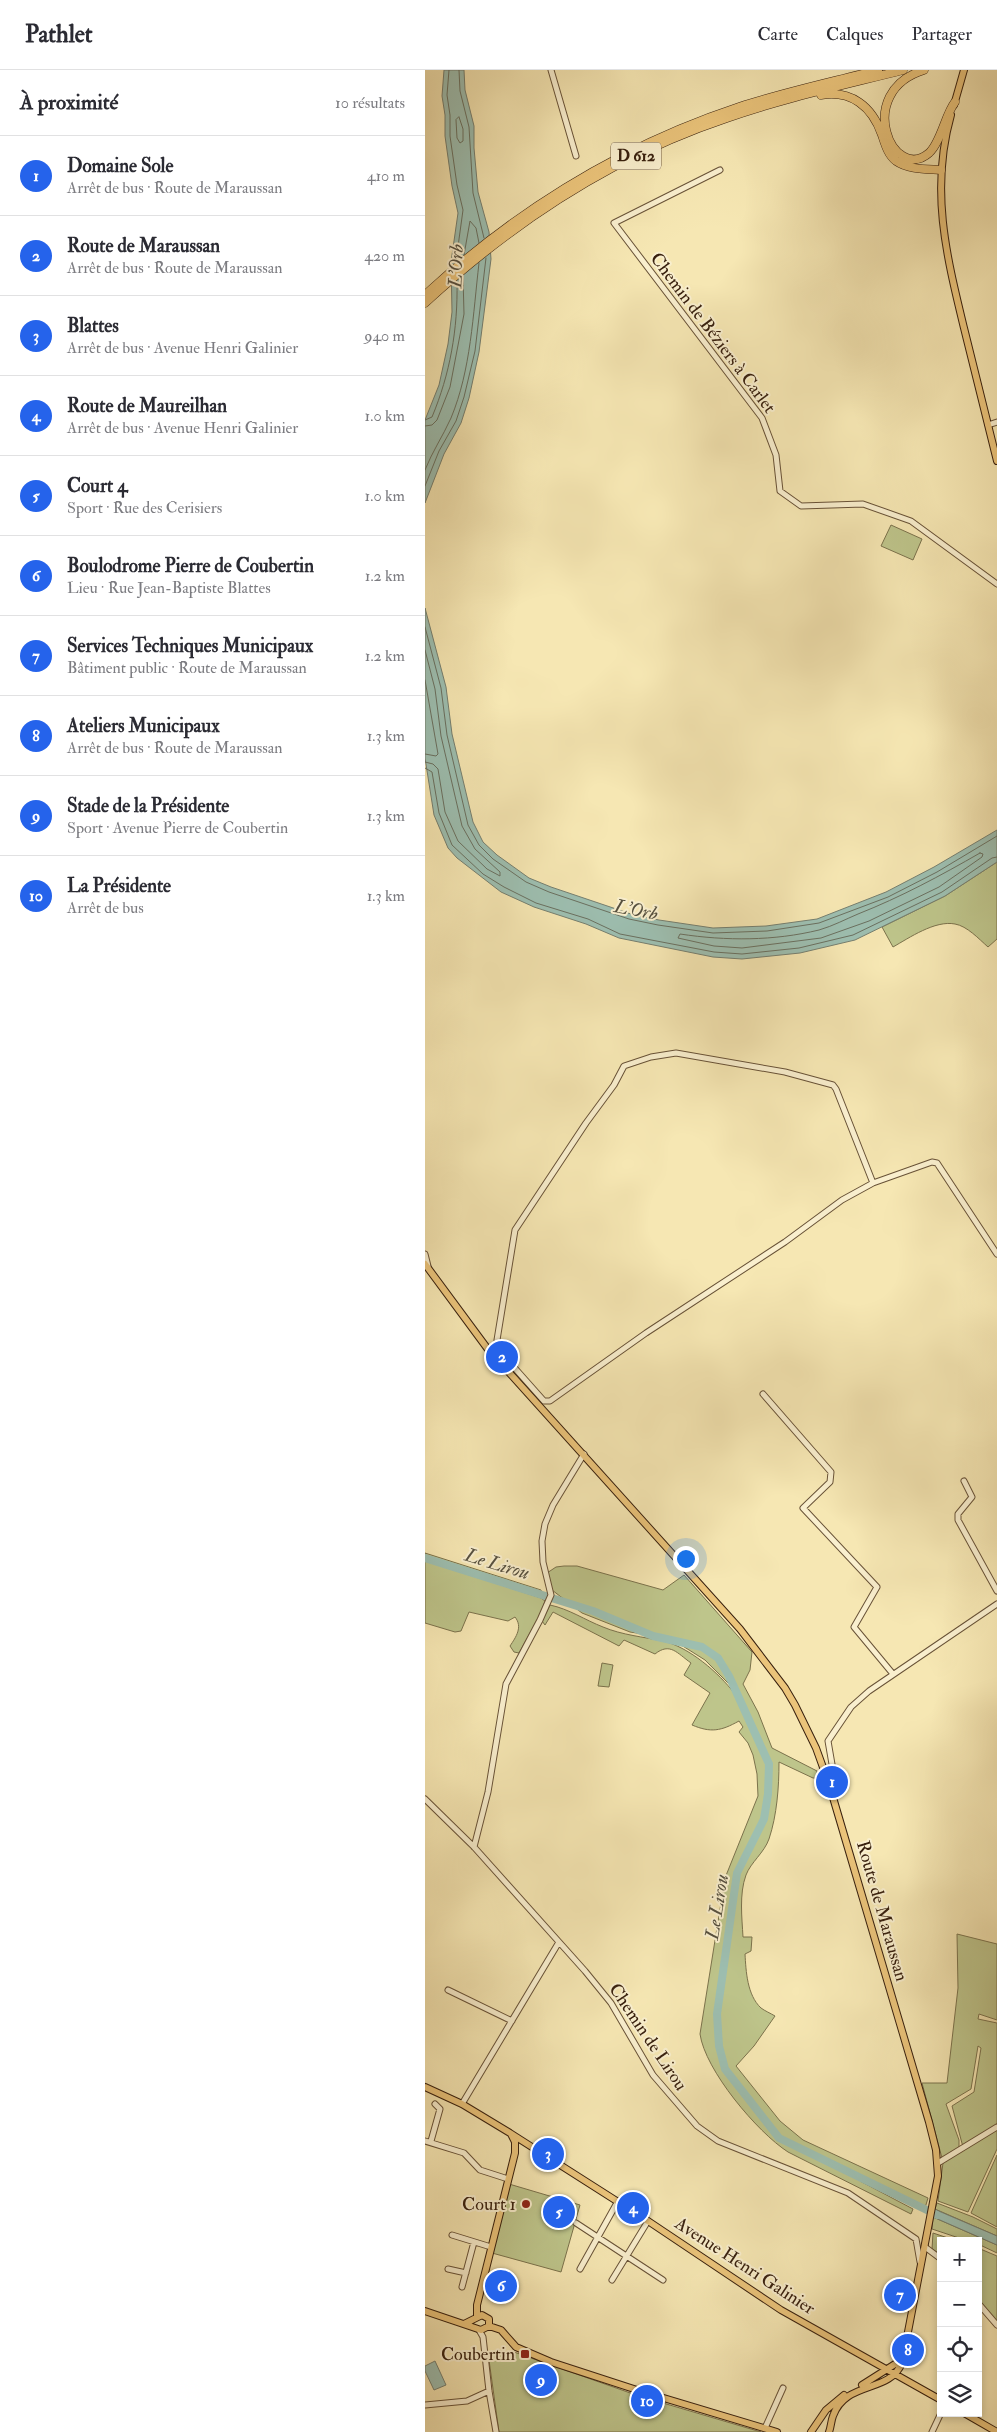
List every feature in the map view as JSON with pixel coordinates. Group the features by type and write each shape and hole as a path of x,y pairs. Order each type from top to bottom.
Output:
{"highway":[{"path":"793,92 821,81 863,70"},
{"name":"D 612","path":"425,295 434,290 507,230 567,186 657,139 713,116 793,92 878,70"},
{"name":"D 612","path":"507,230 575,188 630,158 707,125 775,103 903,70"},
{"path":"924,70 905,79 895,88 887,102 885,126 891,143 897,151 909,158 921,157 930,152 949,110 955,102"},
{"path":"775,103 828,94 850,97 863,104 873,116 894,159 906,166 941,170"},
{"name":"D 612","path":"425,303 434,290"}],"main road":[{"path":"964,70 943,144 941,170 942,210 946,249 997,461"},
{"name":"Route de Maraussan","path":"427,1266 493,1355 740,1629 779,1681 824,1775 937,2160 934,2202 903,2359 896,2374"},
{"name":"Avenue Henri Galinier","path":"425,2087 462,2104 510,2133 618,2201 781,2310 937,2398"},
{"path":"477,2328 477,2305 515,2153 515,2142 510,2133"},
{"path":"515,2153 524,2147 537,2150"},
{"path":"425,2311 460,2324 501,2330 516,2347 551,2362 777,2432"},
{"path":"460,2324 476,2318 487,2317 487,2327"},
{"path":"811,2432 819,2418 836,2401 885,2368 903,2359"},
{"path":"829,2432 832,2417 847,2397 863,2388 884,2382 896,2374"},
{"path":"973,2417 996,2429"}],"street":[{"path":"551,70 576,156"},
{"name":"Chemin de Béziers à Carlet","path":"720,170 614,223 762,418 776,455 780,491 801,506 863,504 911,521 997,584"},
{"path":"988,425 997,422"},
{"path":"499,1349 497,1340 515,1230 614,1084 624,1066 651,1057 676,1053 785,1072 833,1085 837,1089 873,1183"},
{"path":"499,1349 505,1352 512,1365 544,1401 550,1401 646,1333 785,1242 842,1200 873,1183 932,1162 937,1163 997,1254"},
{"path":"425,1254 427,1266"},
{"path":"493,1355 499,1349"},
{"path":"763,1394 831,1472 830,1482 803,1508 877,1587 854,1627 893,1674"},
{"path":"474,1846 488,1792 506,1684 551,1595 543,1562 542,1541 545,1524 553,1505 584,1454"},
{"path":"965,1481 972,1497 959,1514 958,1520 997,1591"},
{"path":"824,1775 833,1772 828,1741 851,1707 893,1674 963,1630 997,1604"},
{"name":"Chemin de Lirou","path":"425,1799 474,1846 611,2003 653,2075 697,2126 718,2141 840,2190 909,2234 916,2239 919,2247 920,2273"},
{"path":"462,2104 559,1942"},
{"path":"448,1990 512,2021"},
{"path":"435,2104 440,2109 428,2141 464,2153 480,2170 508,2179"},
{"path":"937,2160 997,2127"},
{"path":"580,2269 618,2201"},
{"path":"612,2280 648,2221"},
{"path":"576,2222 663,2280"},
{"path":"453,2235 491,2247"},
{"path":"462,2287 475,2242"},
{"path":"925,2247 937,2257"},
{"path":"448,2269 466,2273"},
{"path":"982,2308 997,2325"},
{"path":"483,2337 487,2327"},
{"path":"477,2328 483,2337 496,2432"},
{"path":"765,2428 783,2388"},
{"path":"425,2405 467,2401 489,2391"},
{"path":"932,2432 939,2417"}],"green space":[{"path":"891,525 922,539 913,560 881,546"},
{"path":"997,862 997,939 988,947 964,927 947,923 931,927 893,947 882,927 945,896"},
{"path":"425,1553 541,1590 542,1594 425,1557"},
{"path":"425,1560 541,1598 545,1601 541,1613 519,1653 514,1652 510,1646 519,1628 515,1617 508,1621 469,1612 461,1631 455,1632 425,1623"},
{"path":"577,1566 663,1590 684,1575 752,1652 750,1670 743,1684 758,1712 772,1748 817,1771 817,1778 813,1778 779,1762 777,1801 772,1830 767,1844 748,1870 744,1882 741,1906 743,1937 752,1937 751,1951 745,1954 748,1982 756,2003 775,2016 754,2046 736,2066 780,2121 803,2140 928,2198 925,2208 861,2178 860,2181 913,2209 911,2214 788,2152 776,2143 748,2115 734,2099 711,2065 700,2034 725,1878 758,1796 757,1774 753,1755 748,1743 739,1732 743,1727 739,1721 716,1730 692,1725 710,1693 684,1675 691,1663 669,1649 655,1654 624,1640 619,1646 553,1612 545,1625 542,1621 550,1605 564,1609 610,1630 673,1644 703,1662 734,1693 767,1761 769,1760 739,1694 705,1660 670,1638 630,1632 582,1613 552,1590 547,1573 556,1567"},
{"path":"602,1663 613,1665 609,1687 598,1686"},
{"path":"957,1934 997,1944 997,2020 979,2014 978,2019 997,2023 997,2125 963,2147 952,2106 974,2092 981,2048 978,2046 971,2089 946,2104 959,2140 959,2149 942,2158 922,2083 947,2083 958,1988"},
{"path":"997,2129 997,2149 968,2212 938,2201 943,2163"},
{"path":"997,2155 997,2227 971,2213"},
{"path":"509,2184 580,2205 561,2272 492,2253"},
{"path":"937,2203 997,2229 997,2236 935,2209"},
{"path":"933,2217 979,2237 956,2237 932,2229"},
{"path":"933,2233 945,2237 937,2237 937,2252 932,2249"},
{"path":"982,2238 997,2245 997,2253 982,2246"},
{"path":"982,2250 997,2256 997,2322 982,2305"},
{"path":"499,2351 514,2352 636,2395 761,2432 499,2432 489,2360 491,2355"}],"water":[{"name":"L'Orb","path":"444,70 464,70 465,90 474,126 478,192 489,232 491,259 479,352 469,398 461,423 444,454 425,503 425,420 439,385 448,344 452,312 451,262 458,213 445,136 445,115 442,96"},
{"path":"425,608 446,687 452,734 473,822 483,842 497,855 529,878 631,914 713,928 766,926 817,919 886,892 934,867 997,830 997,862 945,896 855,940 800,953 742,959 713,957 619,938 586,924 534,907 501,892 457,858 448,848 434,815 425,758"},
{"path":"934,2209 997,2236 997,2245 982,2237 933,2217"},
{"path":"435,2361 446,2385 434,2390 425,2371 425,2366"}],"waterway":[{"name":"Le Lirou","path":"425,1558 593,1611 653,1636 702,1647 718,1658 729,1676 769,1764 768,1794 764,1819 737,1873 717,2014 719,2046 725,2069 779,2138 937,2215"}],"place":[{"name":"Route de Maraussan","path":"502,1357"},
{"name":"Domaine Sole","path":"832,1782"},
{"name":"Blattes","path":"548,2154"},
{"name":"Court 1","path":"526,2204"},
{"name":"Route de Maureilhan","path":"633,2208"},
{"name":"Court 4","path":"559,2212"},
{"name":"Boulodrome Pierre de Coubertin","path":"501,2286"},
{"name":"Services Techniques Municipaux","path":"900,2295"},
{"name":"Ateliers Municipaux","path":"908,2350"},
{"name":"Coubertin","path":"525,2354"},
{"name":"Stade de la Présidente","path":"541,2380"},
{"name":"La Présidente","path":"647,2401"}]}
